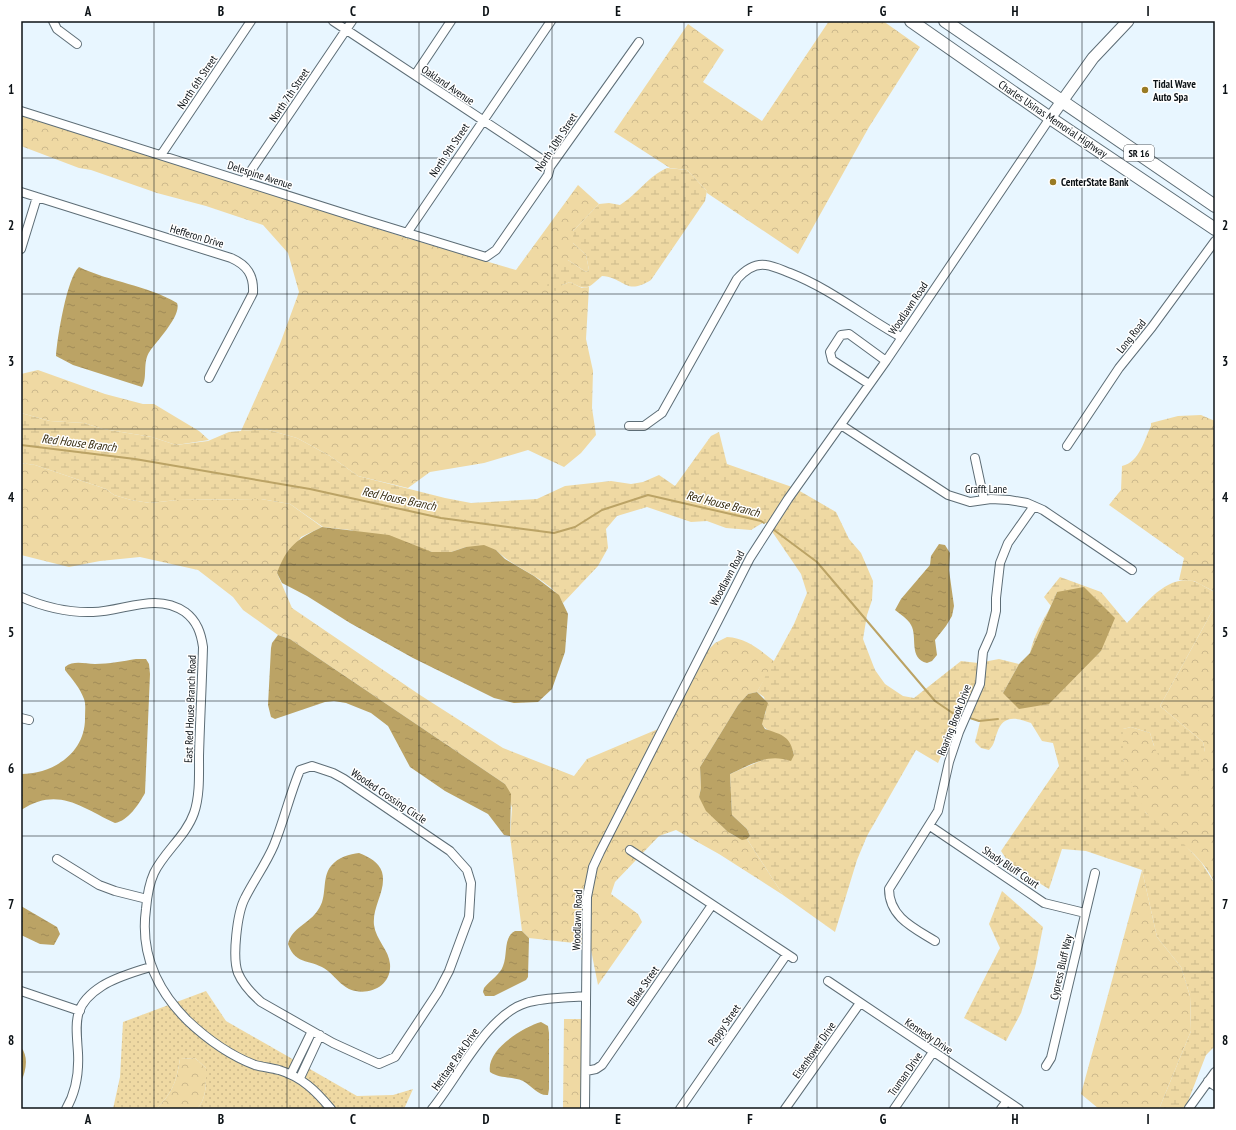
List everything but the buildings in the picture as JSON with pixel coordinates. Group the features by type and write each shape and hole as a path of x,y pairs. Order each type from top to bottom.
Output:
{"highway":[{"name":"Charles Usinas Memorial Highway","path":"911,21 1050,118 1215,229"},
{"path":"936,21 958,36 990,52"},
{"name":"Charles Usinas Memorial Highway","path":"945,21 1215,206"}],"main road":[{"path":"1050,118 1093,58 1128,21"}],"street":[{"path":"53,21 57,29 77,44"},
{"name":"North 6th Street","path":"161,155 251,21"},
{"name":"Oakland Avenue","path":"333,21 546,162 550,167"},
{"name":"North 7th Street","path":"244,181 352,21"},
{"path":"414,75 451,21"},
{"name":"North 9th Street","path":"407,233 551,21"},
{"name":"North 10th Street","path":"492,255 548,175 550,167 639,42"},
{"name":"Delespine Avenue","path":"21,111 482,256 492,255"},
{"name":"Woodlawn Road","path":"585,1109 587,897 589,882 598,857 750,558 788,499 886,361 1050,118"},
{"name":"Hefferon Drive","path":"21,192 231,258 242,263 251,272 254,283 254,294 209,378"},
{"path":"21,249 37,197"},
{"name":"Long Road","path":"1067,446 1119,368 1215,241"},
{"path":"629,426 644,426 662,412 737,278 752,267 766,264 807,280 833,294 879,325 901,337"},
{"path":"869,384 832,360 830,352 841,335 849,334 886,361"},
{"name":"Grafft Lane","path":"841,425 948,495 970,502 984,500 1009,500 1034,506 1043,510 1132,570"},
{"path":"975,458 984,500"},
{"name":"Roaring Brook Drive","path":"935,941 898,916 892,907 889,889 930,826 938,811 949,762 959,732 980,684 983,652 991,634 996,611 1000,563 1008,543 1034,506"},
{"name":"East Red House Branch Road","path":"21,597 50,608 72,612 94,612 153,602 166,603 177,607 189,615 198,626 203,647 198,788 195,812 186,828 154,874 147,899 144,922 145,944 150,967 163,991 174,1005 210,1040 224,1050 256,1065 291,1074 300,1078 316,1091 331,1109"},
{"name":"Wooded Crossing Circle","path":"312,766 333,773 344,779 450,851 467,870 471,883 469,916 449,971 422,1018 395,1057 379,1064 333,1043 312,1031 261,1002 251,993 238,972 236,951 240,913 244,899 263,868 274,844 300,770 312,766"},
{"name":"Shady Bluff Court","path":"930,826 1044,903 1085,913"},
{"path":"630,850 712,905"},
{"path":"57,859 99,885 115,891 147,899"},
{"name":"Cypress Bluff Way","path":"1046,1066 1051,1058 1095,873"},
{"name":"Pappy Street","path":"680,1109 790,956 712,905"},
{"name":"Blake Street","path":"586,1071 596,1070 602,1065 712,905"},
{"path":"66,1109 72,1098 78,1072 78,1053 75,1033 80,1011 88,997 103,985 150,967"},
{"name":"Kennedy Drive","path":"828,981 1019,1109"},
{"path":"21,991 80,1011"},
{"name":"Heritage Park Drive","path":"432,1109 483,1036 509,1013 524,1003 548,999 586,996"},
{"name":"Eisenhower Drive","path":"786,1109 860,1003"},
{"path":"291,1074 312,1031"},
{"path":"300,1078 320,1035"},
{"name":"Truman Drive","path":"894,1109 933,1052"},
{"path":"1190,1108 1212,1083 1215,1072"},
{"path":"1001,1109 1007,1101"}],"green space":[{"path":"829,21 883,21 920,47 869,127 798,254 707,193 707,191 687,170 670,168 614,132 688,24 724,50 703,82 762,121"},
{"path":"21,115 407,238 516,270 578,185 599,204 573,231 573,243 586,255 589,270 586,272 568,260 562,285 570,282 582,288 589,287 586,339 593,371 592,408 596,435 581,453 564,467 528,450 484,463 430,472 408,488 358,476 330,456 297,438 265,429 241,431 280,344 299,292 288,253 263,225 206,206 157,193 91,170 79,168 21,146"},
{"path":"667,168 687,170 707,191 705,201 651,280 642,285 630,286 610,277 602,276 587,287 580,287 570,282 562,285 557,291 550,290 547,286 549,277 563,260 568,260 586,272 589,270 586,255 573,243 573,231 599,204 609,203 620,205 654,176"},
{"path":"38,370 105,394 143,404 154,404 199,431 209,440 176,445 152,437 103,429 84,423 50,421 21,413 21,374"},
{"path":"21,413 50,421 84,423 103,429 152,437 176,445 208,441 229,432 265,429 297,438 330,456 358,476 471,503 537,499 565,486 611,481 631,484 643,482 659,475 675,486 711,436 719,432 727,464 792,487 767,524 764,522 751,530 726,528 707,521 691,522 647,507 617,516 606,529 608,548 598,566 563,603 550,587 504,557 496,550 466,547 451,552 432,552 350,530 323,527 290,504 261,499 177,500 150,503 131,500 114,495 106,489 35,465 21,463"},
{"path":"1201,415 1215,421 1215,592 1194,581 1179,580 1184,558 1109,505 1121,490 1122,466 1133,460 1141,450 1151,423 1178,416"},
{"path":"21,463 35,465 106,489 114,495 150,503 177,500 261,499 290,504 322,527 301,537 277,573 292,608 420,695 503,748 574,776 587,759 658,729 590,866 584,897 583,944 529,938 522,931 510,836 512,808 505,784 290,639 278,635 243,610 233,597 198,570 140,557 100,561 69,567 21,555"},
{"path":"798,490 836,512 849,539 861,553 873,581 872,600 867,615 863,639 875,670 885,684 903,696 914,698 961,661 978,663 999,659 1019,664 1003,693 1086,664 1101,651 1057,592 1051,606 1044,597 1060,577 1101,592 1127,623 1156,593 1173,583 1183,580 1193,581 1215,592 1215,606 1160,706 1203,742 1205,752 1202,765 1188,786 1173,776 1163,764 1150,733 1131,727 1123,729 1123,759 1134,790 1146,813 1181,841 1201,862 1215,884 1215,1046 1206,1055 1185,1109 1159,1109 1191,1031 1190,996 1181,967 1157,937 1142,870 1086,851 1062,849 1049,889 1011,866 1001,851 1059,766 1053,743 1042,741 1031,723 1016,719 1007,720 1000,727 989,750 981,748 975,742 980,722 961,711 938,763 916,750 867,836 857,860 835,932 783,895 747,839 750,836 747,829 732,815 730,774 767,758 794,755 792,748 788,743 768,730 762,724 762,720 766,712 766,705 764,697 757,692 794,624 807,593 801,574 771,530"},
{"path":"1215,606 1215,884 1202,863 1194,854 1144,810 1136,797 1127,772 1123,759 1122,748 1123,729 1131,727 1150,733 1154,746 1205,752 1203,742 1160,706"},
{"path":"1050,608 1030,653 1036,634"},
{"path":"727,637 747,642 775,662 757,692 748,694 738,705 700,767 701,788 699,797 726,830 740,838 747,839 783,895 719,854 676,830 659,836 615,882 611,894 638,914 642,922 598,985 590,945 591,897 596,868 702,656 715,643"},
{"path":"1142,870 1157,937 1181,967 1190,996 1191,1031 1159,1109 1099,1109 1081,1094"},
{"path":"1002,891 1043,927 1035,968 1021,1013 1006,1041 964,1018 1000,948 989,924"},
{"path":"206,991 226,1021 357,1096 393,1095 413,1089 404,1109 197,1109 203,1100 206,1085 206,1068 195,1058 180,1059 173,1087 156,1109 113,1109 120,1077 123,1022"},
{"path":"564,1019 583,1019 581,1109 563,1109"},
{"path":"195,1058 206,1068 206,1085 203,1100 197,1109 156,1109 173,1087 180,1059"}],"water":[{"path":"79,267 153,292 177,303 178,308 176,314 148,355 146,360 145,379 142,387 73,365 56,356 58,336 70,283"},
{"path":"322,527 389,535 432,552 451,552 466,547 484,545 496,550 505,559 534,576 559,595 568,614 565,652 552,689 538,702 514,703 494,698 413,658 282,583 277,573 289,550 306,535"},
{"path":"939,544 945,545 950,553 949,570 954,606 952,616 935,640 937,655 932,661 927,663 917,657 914,647 913,630 910,623 895,610 901,599 930,565 931,556"},
{"path":"1084,587 1115,618 1101,651 1049,704 1019,709 1003,693 1019,664 1030,653 1057,592"},
{"path":"278,635 290,639 505,784 511,794 510,836 504,835 488,814 445,791 410,767 388,726 371,713 346,703 334,701 325,702 275,719 271,717 268,705 271,648 272,643"},
{"path":"146,659 149,664 150,674 145,793 136,807 129,816 120,822 115,823 80,806 58,799 34,803 21,810 21,774 45,770 65,759 74,751 84,730 85,701 78,687 65,670 65,667 76,663 100,664"},
{"path":"757,692 768,703 762,724 765,729 785,737 790,744 794,755 791,761 775,758 767,759 753,763 730,774 732,815 747,829 750,836 747,839 742,840 728,832 706,811 699,797 701,788 700,767 738,705 748,694"},
{"path":"359,853 370,858 381,868 383,885 375,911 374,925 390,964 390,972 383,984 370,991 363,992 349,989 322,967 295,956 288,944 293,933 314,915 321,905 326,876 331,866 341,858"},
{"path":"21,906 57,927 60,934 54,945 40,944 21,935"},
{"path":"515,931 522,931 529,938 528,977 526,980 494,996 485,996 483,992 484,988 502,969 507,942 511,934"},
{"path":"541,1022 548,1026 549,1033 548,1095 541,1094 523,1081 515,1078 498,1076 490,1072 490,1063 500,1047 516,1034"},
{"path":"21,1047 24,1051 26,1064 21,1082"}],"waterway":[{"name":"Red House Branch","path":"21,445 135,459 310,489 441,518 554,533 575,527 602,510 648,495 761,521 764,523"},
{"name":"Red House Branch","path":"774,530 817,562 935,701 954,714 960,716"},
{"name":"Red House Branch","path":"970,718 979,721 998,719"}],"place":[{"name":"Tidal Wave Auto Spa","path":"1145,90"},
{"name":"CenterState Bank","path":"1053,182"}]}
